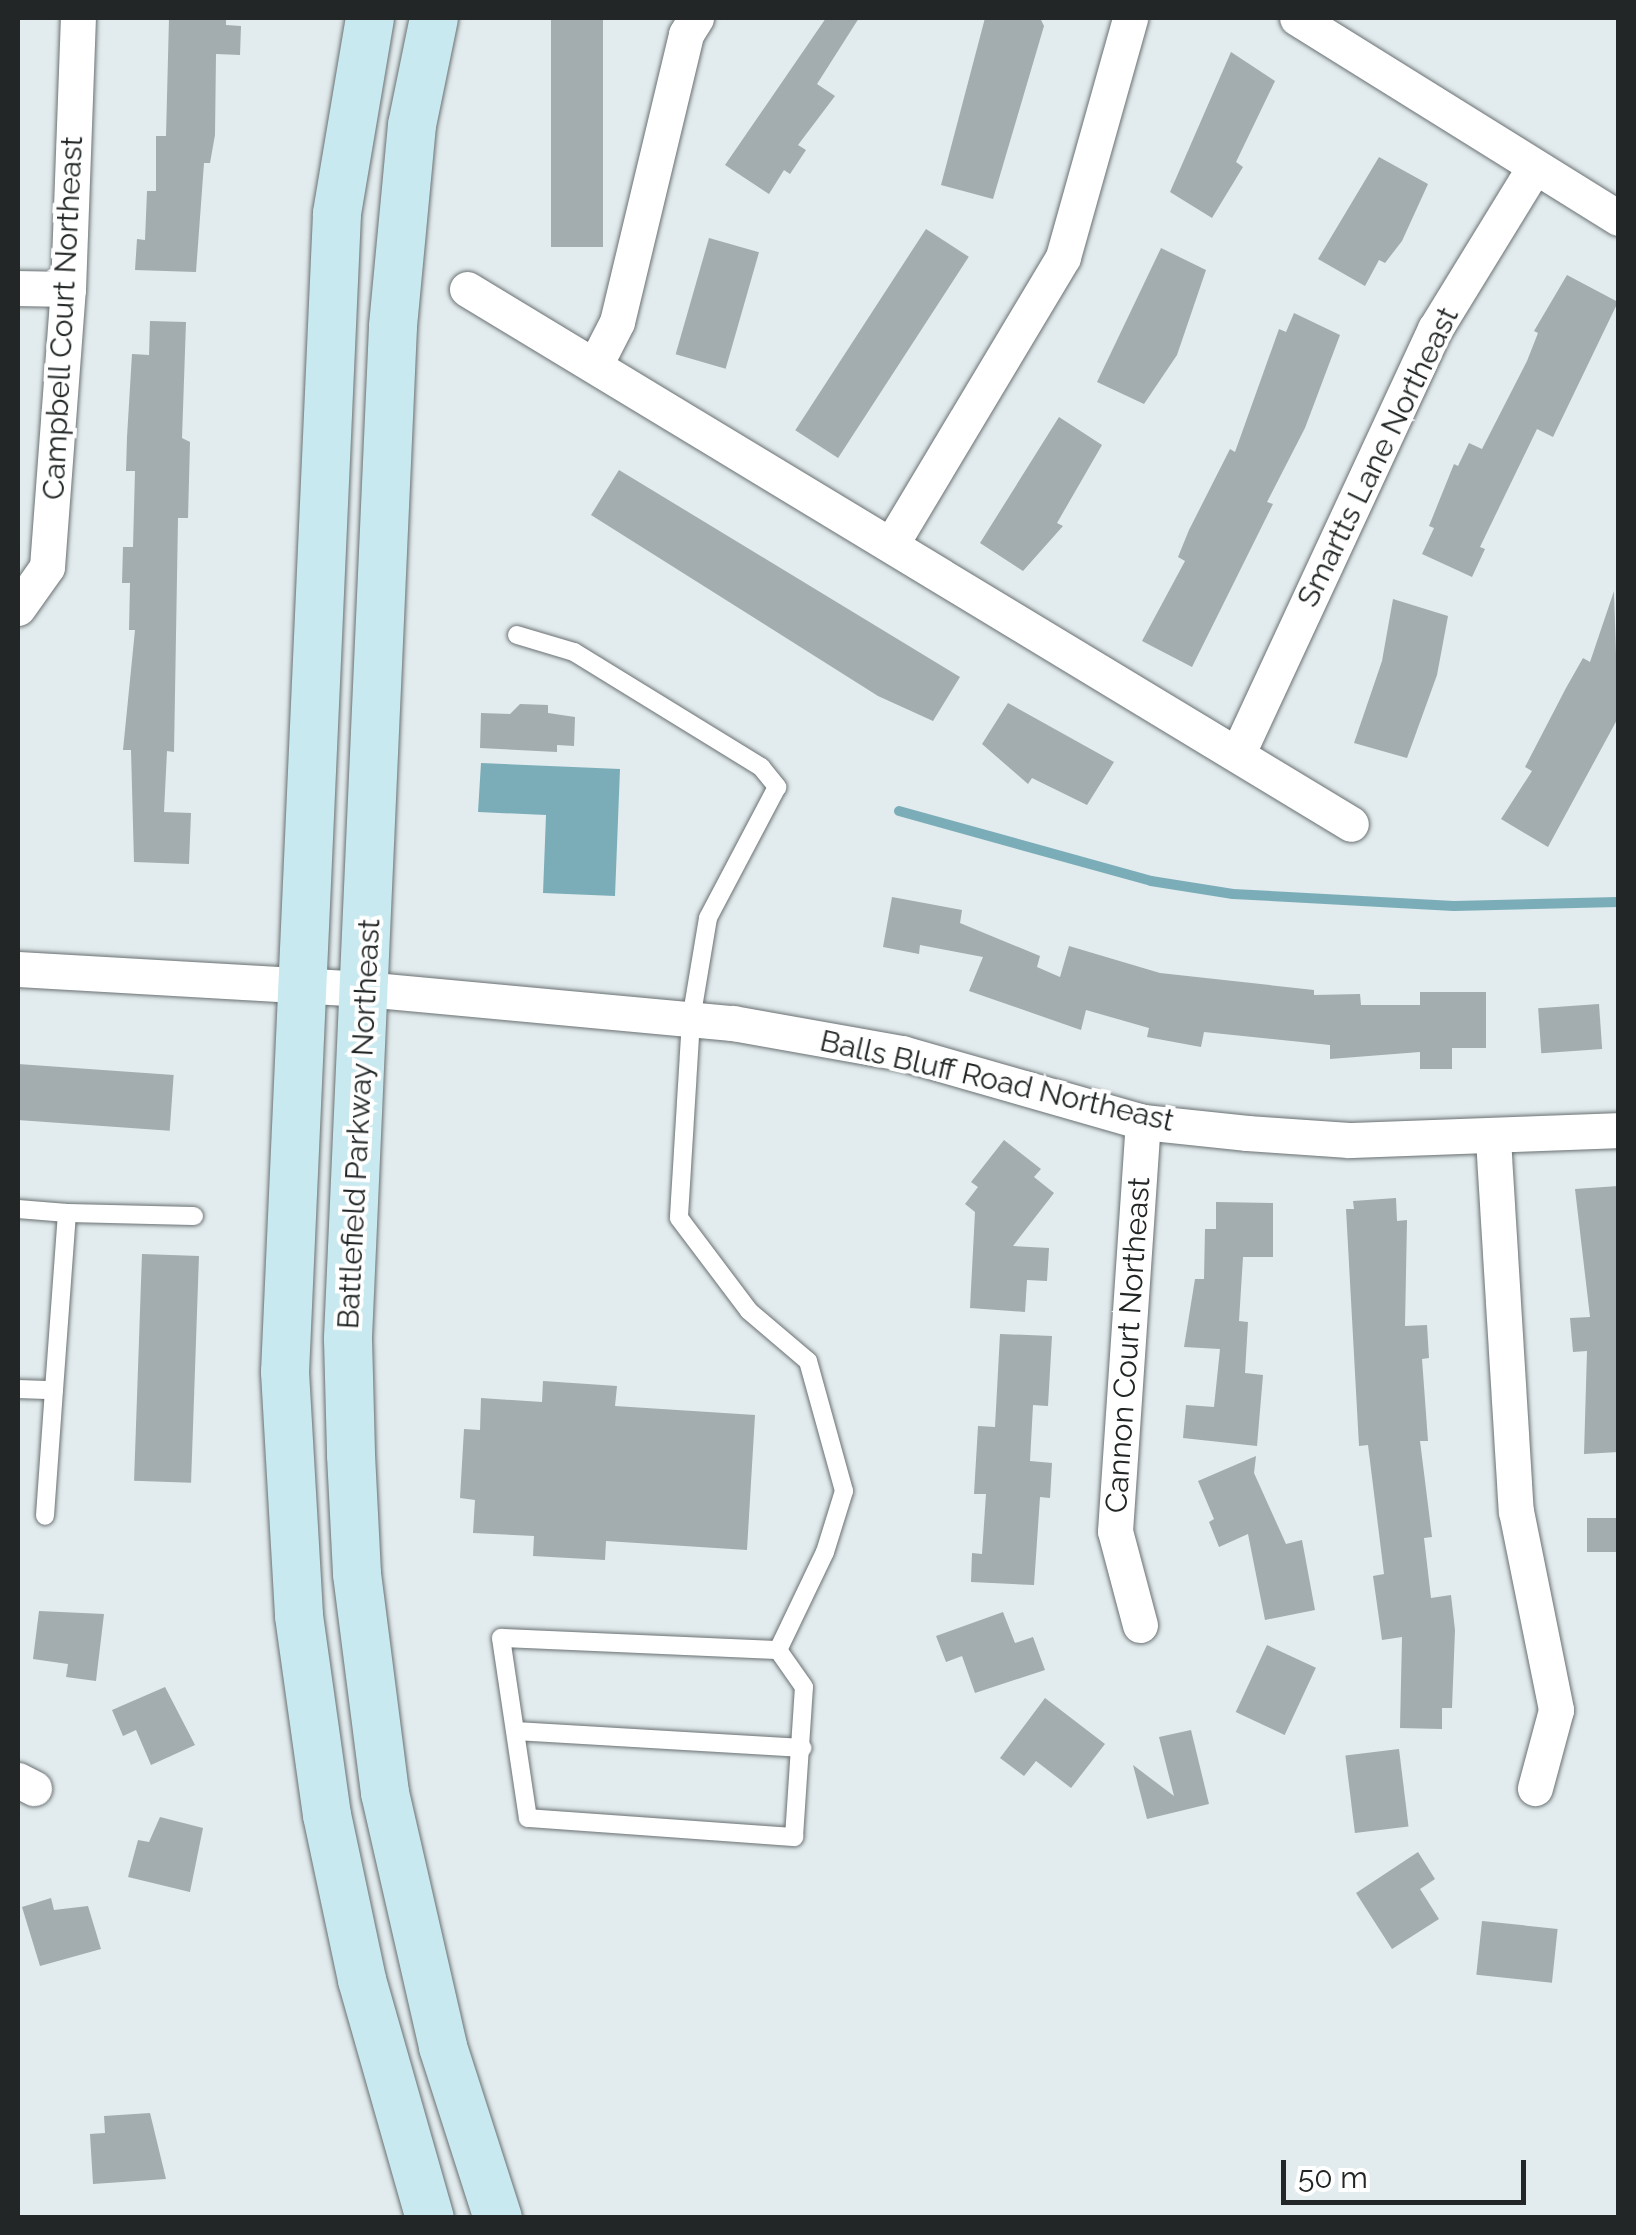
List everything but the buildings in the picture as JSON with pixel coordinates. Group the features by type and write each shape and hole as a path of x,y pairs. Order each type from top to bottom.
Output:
{"main road":[{"name":"Battlefield Parkway Northeast","path":"370,18 336,214 285,1372 299,1616 327,1815 355,1949 430,2218"},
{"name":"Battlefield Parkway Northeast","path":"434,18 412,125 398,256 348,1339 357,1574 370,1691 412,1924 498,2218"}],"street":[{"name":"Campbell Court Northeast","path":"18,608 48,567 68,289 78,18"},
{"path":"595,366 617,322 686,34 696,18"},
{"path":"892,542 1063,257 1130,18"},
{"path":"1297,18 1533,169 1618,218"},
{"name":"Smartts Lane Northeast","path":"1238,753 1435,329 1533,169"},
{"path":"18,288 68,289"},
{"path":"467,289 892,542 1352,824"},
{"name":"Balls Bluff Road Northeast","path":"18,970 301,984 690,1020 902,1054 1143,1122 1349,1140 1492,1139 1618,1130"},
{"name":"Cannon Court Northeast","path":"1140,1625 1115,1531 1143,1122"},
{"path":"1492,1139 1516,1511 1556,1710 1535,1788"}],"lane":[{"path":"517,636 574,652 762,768 777,788 708,918 690,1020 679,1218 749,1311 808,1361 844,1491 825,1552 778,1650"},
{"path":"18,1209 194,1216"},
{"path":"45,1516 67,1213"},
{"path":"18,1389 54,1390"},
{"path":"501,1638 778,1650 804,1688 794,1837 528,1818 501,1638"},
{"path":"516,1730 802,1748"}],"water":[{"path":"481,763 620,769 615,896 543,893 546,815 478,812"}],"waterway":[{"path":"899,811 1151,881 1233,894 1454,906 1618,902"}]}
